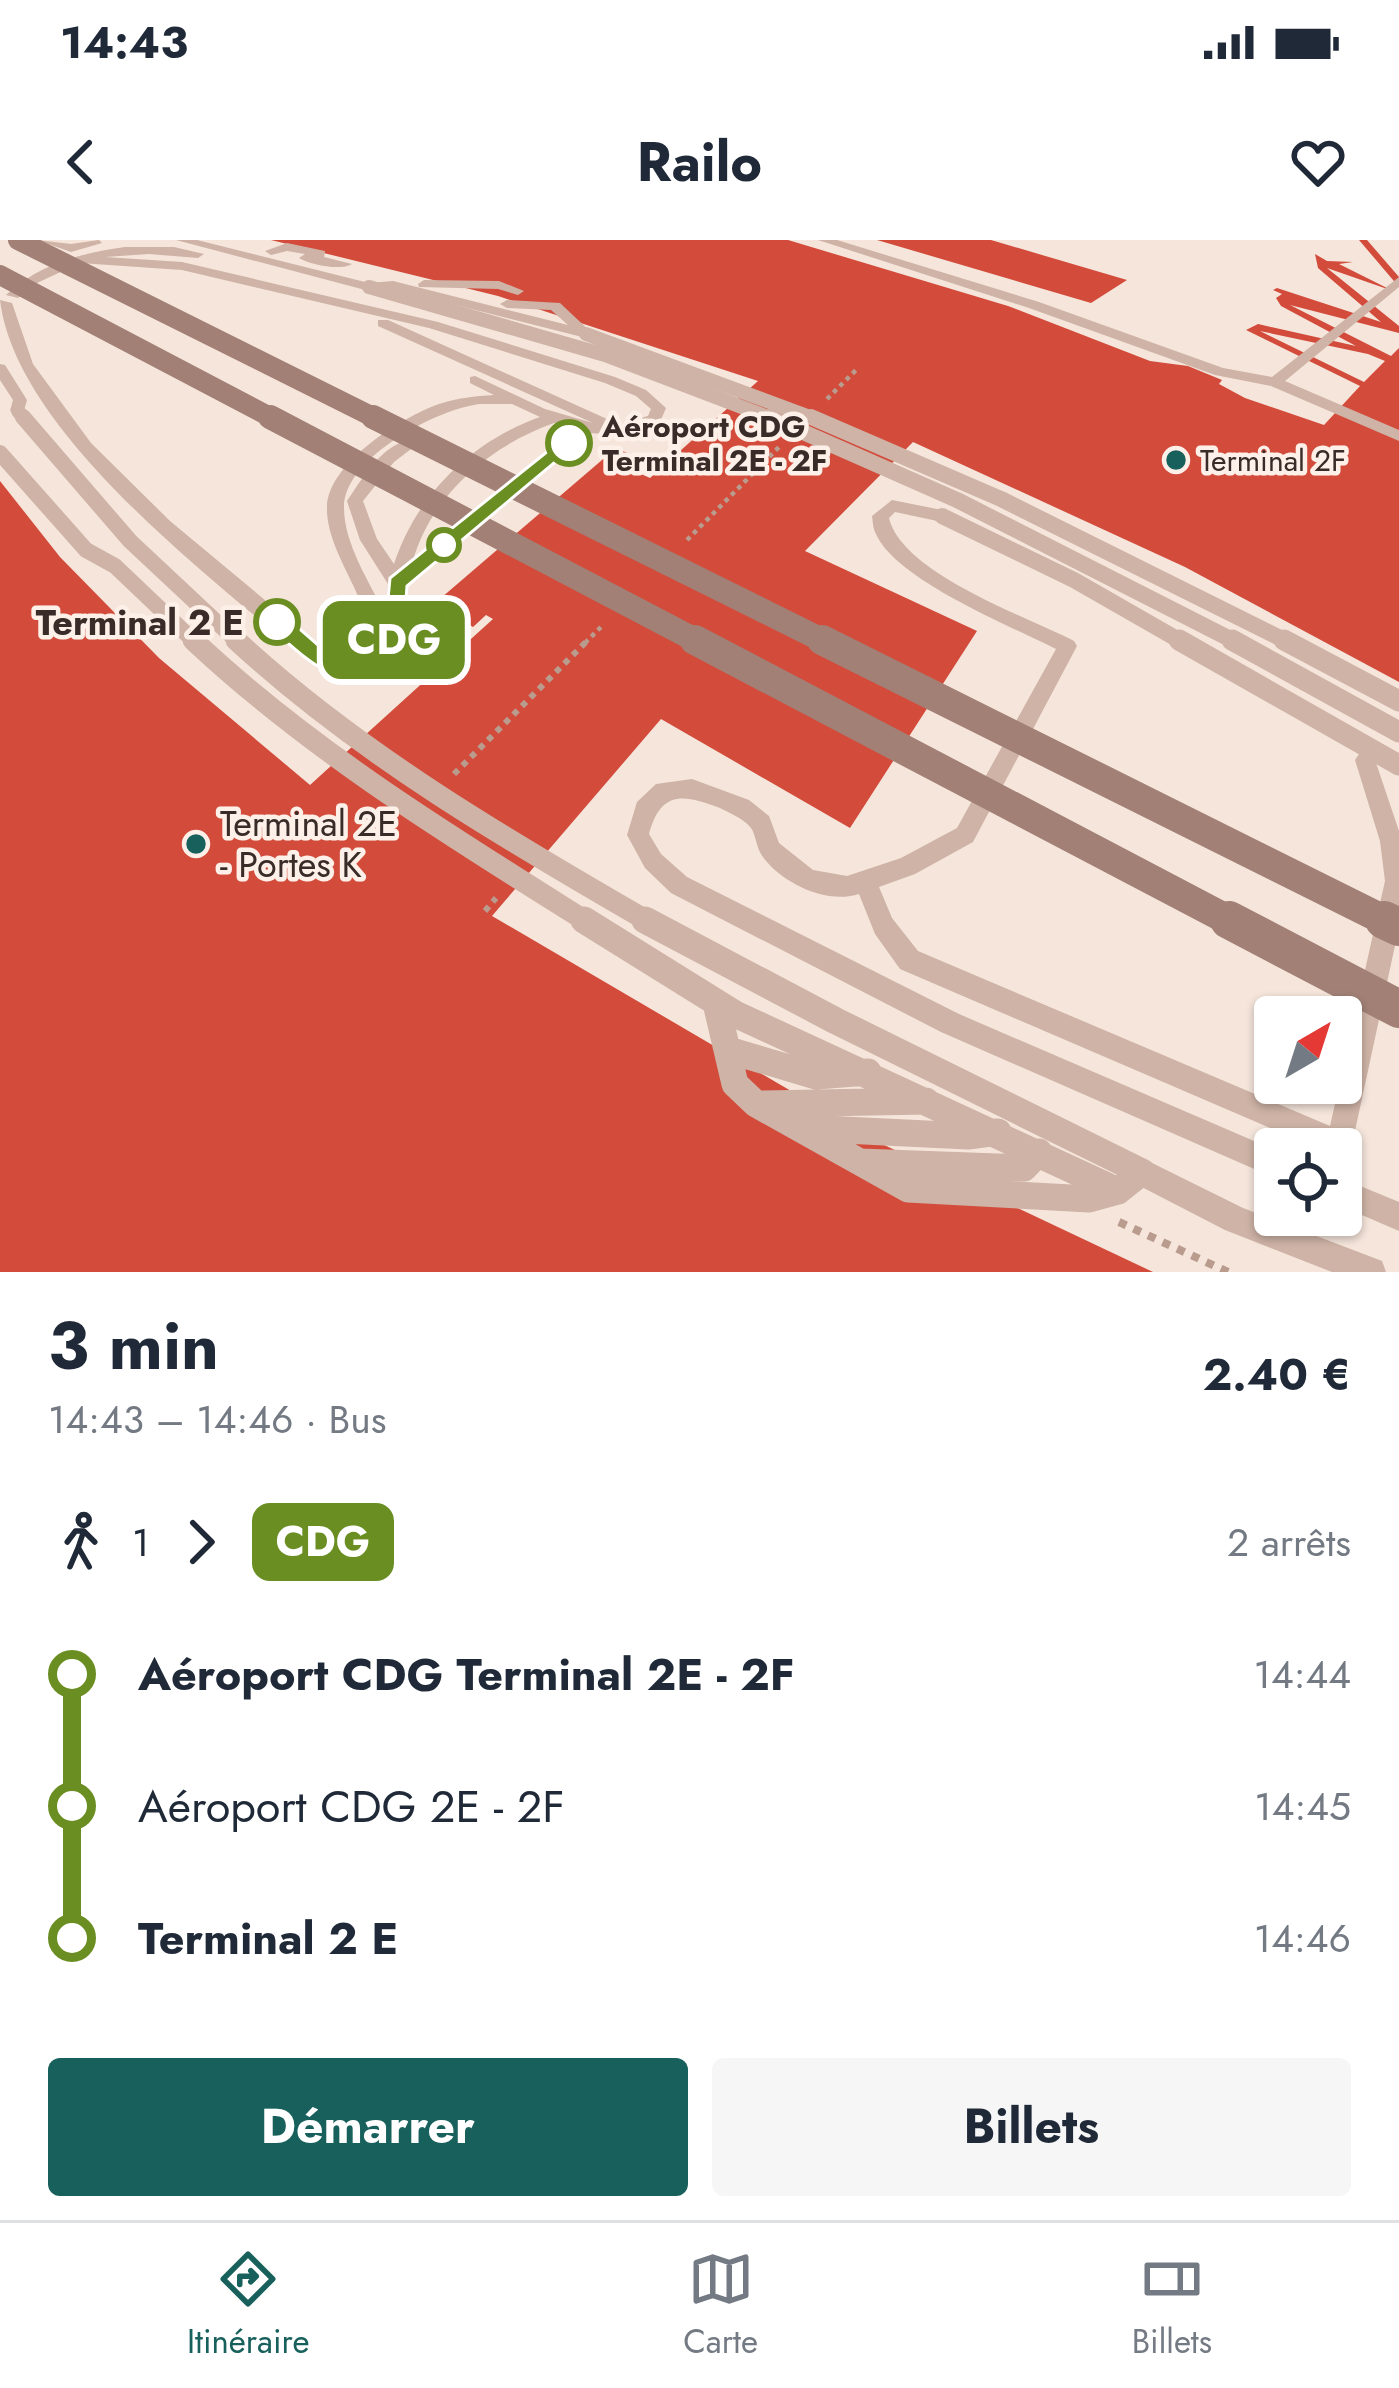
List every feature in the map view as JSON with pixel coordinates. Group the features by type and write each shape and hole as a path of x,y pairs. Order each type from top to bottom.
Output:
{"main road":[{"path":"18,240 1399,927"},
{"path":"2,295 1399,1009"}],"lane":[{"path":"43,240 70,248 108,240"},
{"path":"182,240 369,287 641,368 897,470 1086,561 1399,732"},
{"path":"824,240 1034,304 1220,372 1275,382 1399,436"},
{"path":"556,417 481,454 453,478 416,522 397,583 391,655 377,666 353,671 328,666 160,518 49,398 25,363 2,295 79,260 160,248 248,260 271,251 346,264 369,287 499,285 555,306 586,334"},
{"path":"79,260 182,266 434,325 610,380 641,392 658,408 655,419 643,425 584,430 475,380"},
{"path":"1275,382 1399,281"},
{"path":"398,286 586,334 722,380 978,487 1231,610 1399,701"},
{"path":"426,293 518,291"},
{"path":"285,294 402,331 615,427"},
{"path":"449,298 539,299"},
{"path":"476,306 555,306"},
{"path":"500,313 527,310 567,318"},
{"path":"0,368 20,400 9,405 166,583 332,715 493,830 648,923 1130,1182"},
{"path":"394,641 384,631 348,546 335,507 339,487 360,459 435,412 471,402 519,400"},
{"path":"397,583 369,540 355,501 388,458 437,423 471,411 507,409 519,400"},
{"path":"397,583 584,430"},
{"path":"0,453 86,550 116,566 222,667 305,733 434,826 716,1004 793,1044 868,1072 1039,1152 1371,1272"},
{"path":"1254,1155 950,1023 679,885 653,861 638,835 644,809 664,791 692,788 741,807 760,823 770,849 808,880 847,887 907,867 965,835 1067,646 918,571 887,546 878,527 880,516 892,506 919,501 1251,677 1399,765"},
{"path":"865,881 883,926 909,960 1340,1144 1397,880 1391,841 1366,760"},
{"path":"716,1004 735,1084 796,1128 908,1189 1089,1198 1130,1182"},
{"path":"728,1050 805,1074 848,1079 868,1072"},
{"path":"757,1104 926,1101"},
{"path":"796,1128 968,1136 998,1132"},
{"path":"853,1161 1024,1168 1039,1152"},
{"path":"1362,1201 1399,1217"}],"path":[{"path":"821,405 856,369"}],"building":[{"path":"271,240 788,240 1008,306 1150,361 1188,366 1222,380 1219,384 1245,398 1324,425 1360,386 1246,330 1258,324 1356,346 1281,306 1276,298 1282,294 1273,290 1277,288 1381,322 1318,268 1315,254 1327,261 1353,262 1339,264 1393,291 1327,268 1399,326 1399,333 1290,305 1391,356 1399,348 1399,682 1185,567 913,442 805,551 977,631 850,828 661,719 492,916 880,1143 1153,1272 0,1272 0,481 60,557 159,658 310,785 493,619 486,615 473,627 434,604 616,448 652,464 641,474 650,478 758,381 498,296","holes":["1260,331 1385,361 1364,382"]},
{"path":"877,240 991,240 1127,280 1091,303"},
{"path":"1359,240 1367,240 1399,277 1399,287"}],"bus line":[{"name":"CDG","path":"277,622 328,666 353,671 377,666 391,655 397,583 569,443"}],"place":[{"name":"Aéroport CDG Terminal 2E - 2F","path":"569,443"},
{"name":"Terminal 2F","path":"1176,460"},
{"name":"Terminal 2 E","path":"277,622"},
{"name":"Terminal 2E - Portes K","path":"196,844"}]}
